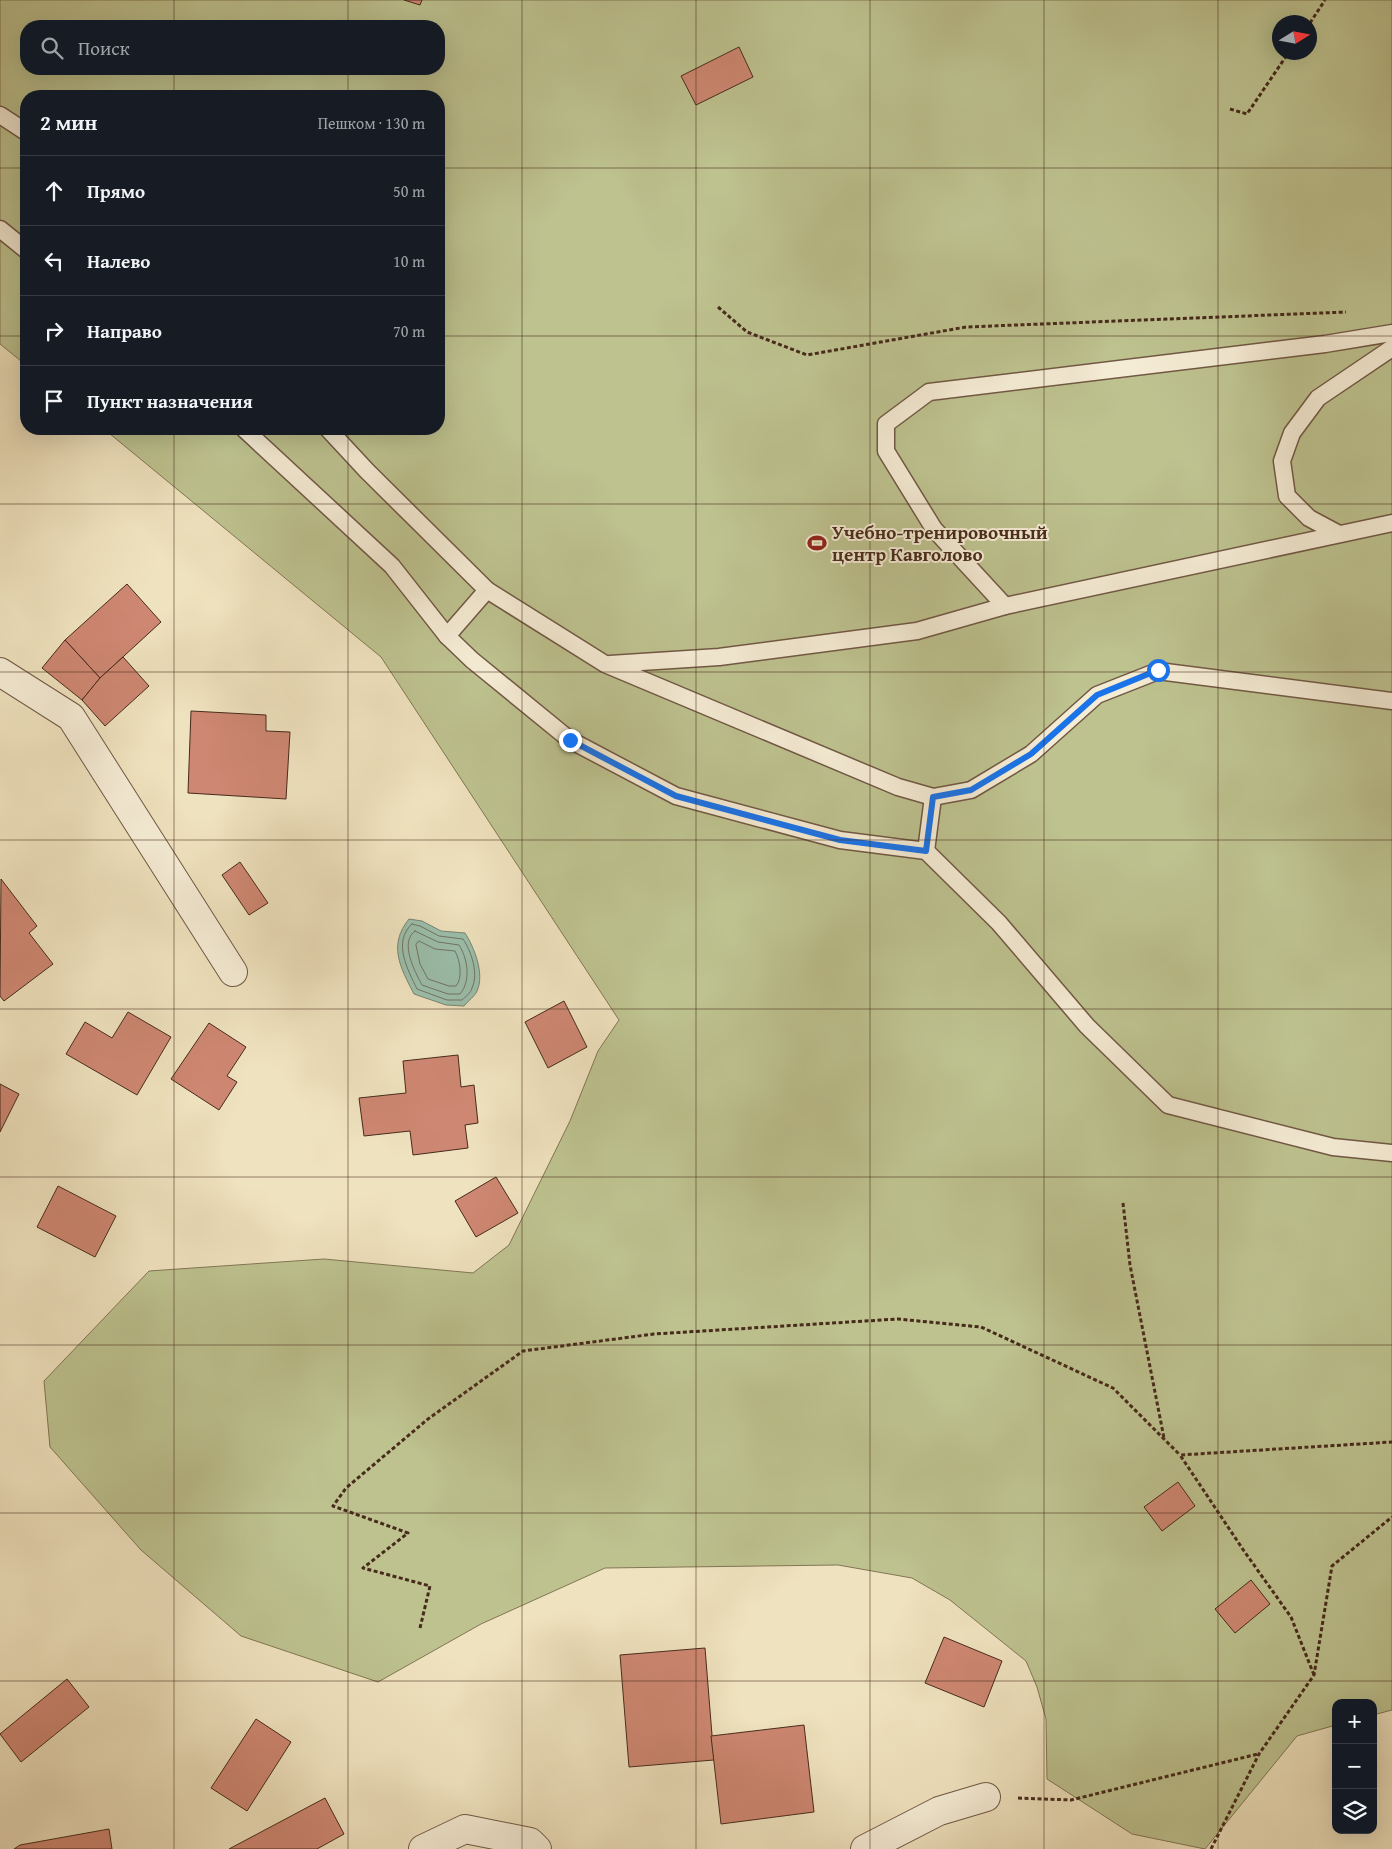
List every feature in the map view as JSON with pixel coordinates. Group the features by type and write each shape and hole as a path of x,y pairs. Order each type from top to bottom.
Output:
{"street":[{"path":"0,672 71,716 233,972"},
{"path":"865,1849 940,1811 986,1797"},
{"path":"423,1849 465,1829 530,1842 538,1849"}],"lane":[{"path":"0,115 20,128"},
{"path":"0,229 20,245"},
{"path":"1005,606 934,529 886,452 886,424 929,392 1325,344 1392,333"},
{"path":"1339,534 1309,518 1287,496 1282,461 1292,433 1318,398 1392,348"},
{"path":"250,435 392,566 447,636 472,660 570,740 676,796 840,840 926,851 999,923 1088,1026 1168,1105 1333,1147 1392,1153"},
{"path":"334,435 367,471 487,590 605,664 898,787 933,797 971,790 1031,754 1097,695 1158,670 1392,701"},
{"path":"605,664 719,657 917,631 1005,606 1392,522"},
{"path":"447,636 487,590"},
{"path":"926,851 933,797"}],"path":[{"path":"1315,15 1325,0"},
{"path":"1230,109 1247,114 1284,60"},
{"path":"718,307 747,332 807,355 966,327 1348,312"},
{"path":"1123,1203 1130,1265 1164,1439"},
{"path":"420,1628 430,1586 363,1568 408,1533 333,1506 346,1488 428,1419 523,1351 654,1334 898,1319 981,1327 1113,1388 1180,1455 1291,1617 1314,1675"},
{"path":"1180,1455 1392,1442"},
{"path":"1210,1849 1259,1754 1314,1675 1332,1566 1392,1517"},
{"path":"986,1797 1071,1800 1259,1754"}],"shaded area":[{"name":"Учебно-тренировочный центр Кавголово","path":"0,0 1392,0 1392,1710 1377,1714 1377,1699 1332,1699 1332,1726 1297,1736 1205,1849 1132,1834 1047,1779 1046,1719 1037,1687 1026,1661 950,1600 912,1578 838,1565 605,1568 481,1624 378,1682 241,1636 141,1550 50,1447 44,1381 149,1271 324,1259 473,1273 509,1245 570,1121 598,1051 619,1020 381,657 111,435 445,435 445,90 20,90 20,360 0,344"}],"water":[{"path":"409,919 422,921 441,931 465,933 475,953 480,977 476,993 464,1006 446,1005 414,994 404,975 398,956 399,938"}],"building":[{"path":"404,0 422,0 420,5"},
{"path":"739,47 753,77 696,105 681,76"},
{"path":"127,584 161,622 100,678 65,640"},
{"path":"65,640 100,678 82,700 42,668"},
{"path":"123,657 149,686 105,726 82,700 100,678"},
{"path":"191,711 266,715 266,731 290,732 286,799 188,793"},
{"path":"240,862 268,903 249,915 222,875"},
{"path":"1,879 37,926 29,933 53,964 4,1001 0,996"},
{"path":"564,1001 587,1047 548,1068 525,1022"},
{"path":"128,1012 171,1037 137,1095 66,1054 85,1022 112,1038"},
{"path":"209,1023 246,1047 227,1076 237,1082 219,1110 171,1079"},
{"path":"458,1055 461,1087 474,1085 478,1123 465,1125 468,1148 413,1155 410,1131 364,1136 359,1098 406,1093 403,1061"},
{"path":"0,1084 19,1094 0,1132"},
{"path":"496,1177 518,1213 476,1237 455,1201"},
{"path":"58,1186 116,1216 95,1257 37,1227"},
{"path":"1178,1482 1195,1506 1162,1531 1144,1507"},
{"path":"1251,1580 1270,1604 1235,1633 1215,1609"},
{"path":"944,1637 1002,1661 984,1707 925,1683"},
{"path":"705,1648 714,1760 629,1767 620,1655"},
{"path":"67,1679 89,1707 21,1762 0,1734"},
{"path":"256,1719 291,1742 247,1811 211,1788"},
{"path":"804,1725 814,1812 721,1824 711,1736"},
{"path":"325,1798 344,1834 317,1849 229,1849"},
{"path":"109,1829 112,1849 14,1849 20,1845"}],"place":[{"name":"Учебно-тренировочный центр Кавголово","path":"817,543"}],"route":[{"path":"570,740 676,796 840,840 926,851 933,797 971,790 1031,754 1097,695 1158,670"}]}
